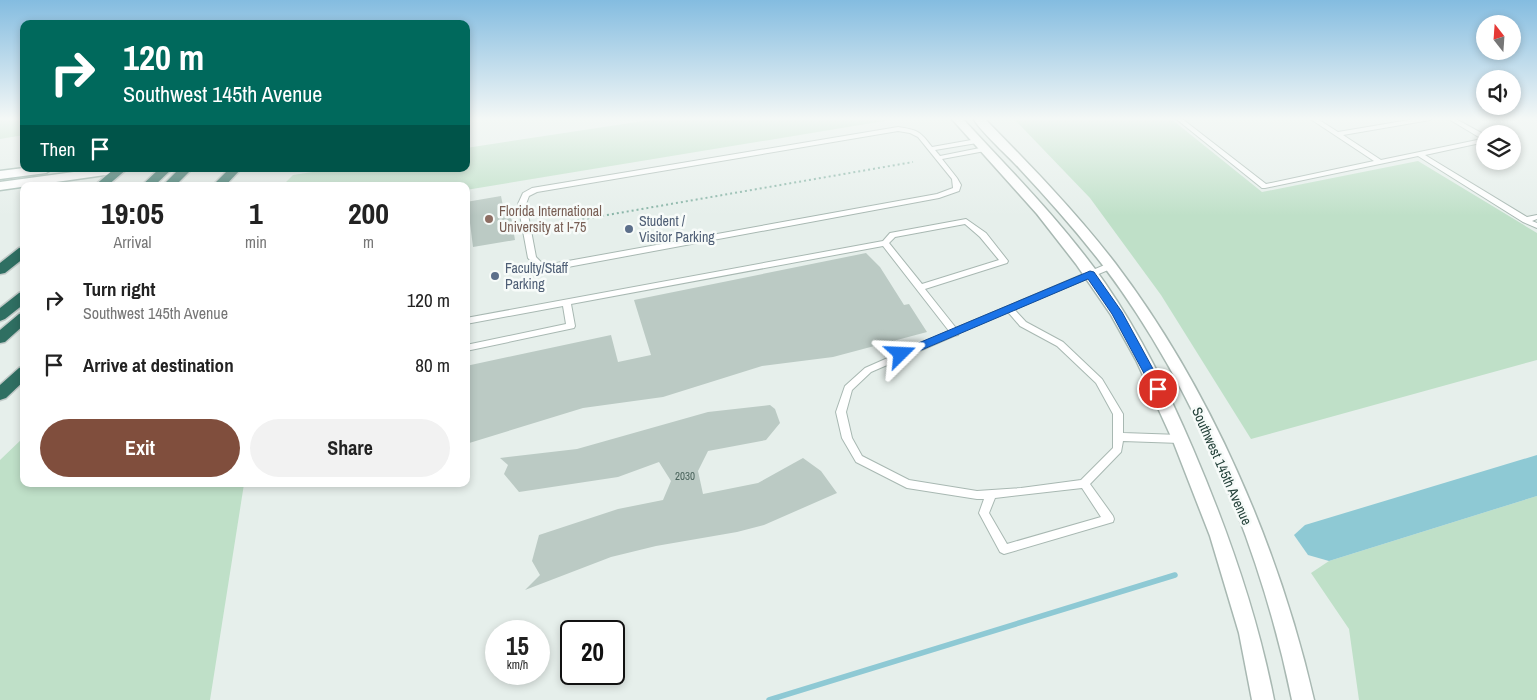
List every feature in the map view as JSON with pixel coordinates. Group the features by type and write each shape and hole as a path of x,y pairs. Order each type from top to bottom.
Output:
{"highway":[{"path":"105,182 116,172"},
{"path":"151,182 163,172"},
{"path":"172,182 183,172"},
{"path":"222,182 232,172"},
{"path":"0,270 20,254"},
{"path":"0,316 20,299"},
{"path":"0,338 20,320"},
{"path":"0,394 20,376"}],"street":[{"name":"Southwest 145th Avenue","path":"986,151 1041,211 1090,274 1117,312 1151,372 1224,548 1257,660 1263,700"},
{"name":"Southwest 145th Avenue","path":"1009,151 1057,201 1110,266 1143,312 1181,375 1228,472 1260,552 1297,669 1303,700"},
{"path":"0,175 26,172"},
{"path":"28,182 99,172"},
{"path":"0,186 20,183"}],"lane":[{"path":"767,151 548,187 531,192 524,198 522,204 533,260 540,265 557,266 948,194 956,189 957,182 931,151"},
{"path":"938,158 962,151"},
{"path":"1220,151 1265,186 1434,151"},
{"path":"1363,151 1380,162"},
{"path":"1419,154 1537,226"},
{"path":"1526,220 1537,217"},
{"path":"470,320 885,243 893,235 966,221 983,235 1004,261 919,288"},
{"path":"885,243 954,333"},
{"path":"1009,308 1023,324 1060,344 1099,381 1118,414 1118,449 1084,484 1022,492 977,494 907,484 859,459 847,438 841,412 848,388 868,370 901,354 954,333 1009,308 1110,266"},
{"path":"470,347 571,326 566,303"},
{"path":"1118,437 1180,439"},
{"path":"991,494 984,513 1004,549 1108,519 1084,484"}],"path":[{"path":"527,230 913,162"}],"green space":[{"path":"470,151 704,151 470,189 470,182 286,182 293,175 312,172 470,172"},
{"path":"1044,151 1211,151 1262,192 1418,161 1537,233 1537,360 1251,439 1161,295 1090,198"},
{"path":"20,441 20,487 244,487 210,700 0,700 0,460"},
{"path":"1537,496 1537,700 1359,700 1349,629 1311,573 1329,561"}],"water":[{"path":"1537,455 1537,496 1329,561 1308,555 1294,535 1305,525"}],"building":[{"name":"Florida International University at I-75","path":"501,196 504,211 510,210 515,240 473,247 470,201"},
{"path":"866,253 880,267 904,305 909,304 927,332 833,357 762,366 663,397 583,408 470,443 470,365 611,335 618,362 651,355 634,300"},
{"path":"770,405 775,409 780,423 766,440 708,451 698,471 703,494 758,483 803,458 821,471 837,493 764,525 737,532 656,546 611,557 525,590 540,575 532,561 539,535 618,509 663,500 671,481 659,462 618,477 519,492 504,474 508,465 500,458 577,449 708,412"}],"waterway":[{"path":"769,700 1175,575"}],"place":[{"name":"Florida International University at I-75","path":"489,219"},
{"name":"Student / Visitor Parking","path":"629,229"},
{"name":"Faculty/Staff Parking","path":"495,276"}],"route":[{"path":"901,354 950,335 1090,274 1117,312 1151,372 1158,389"}]}
